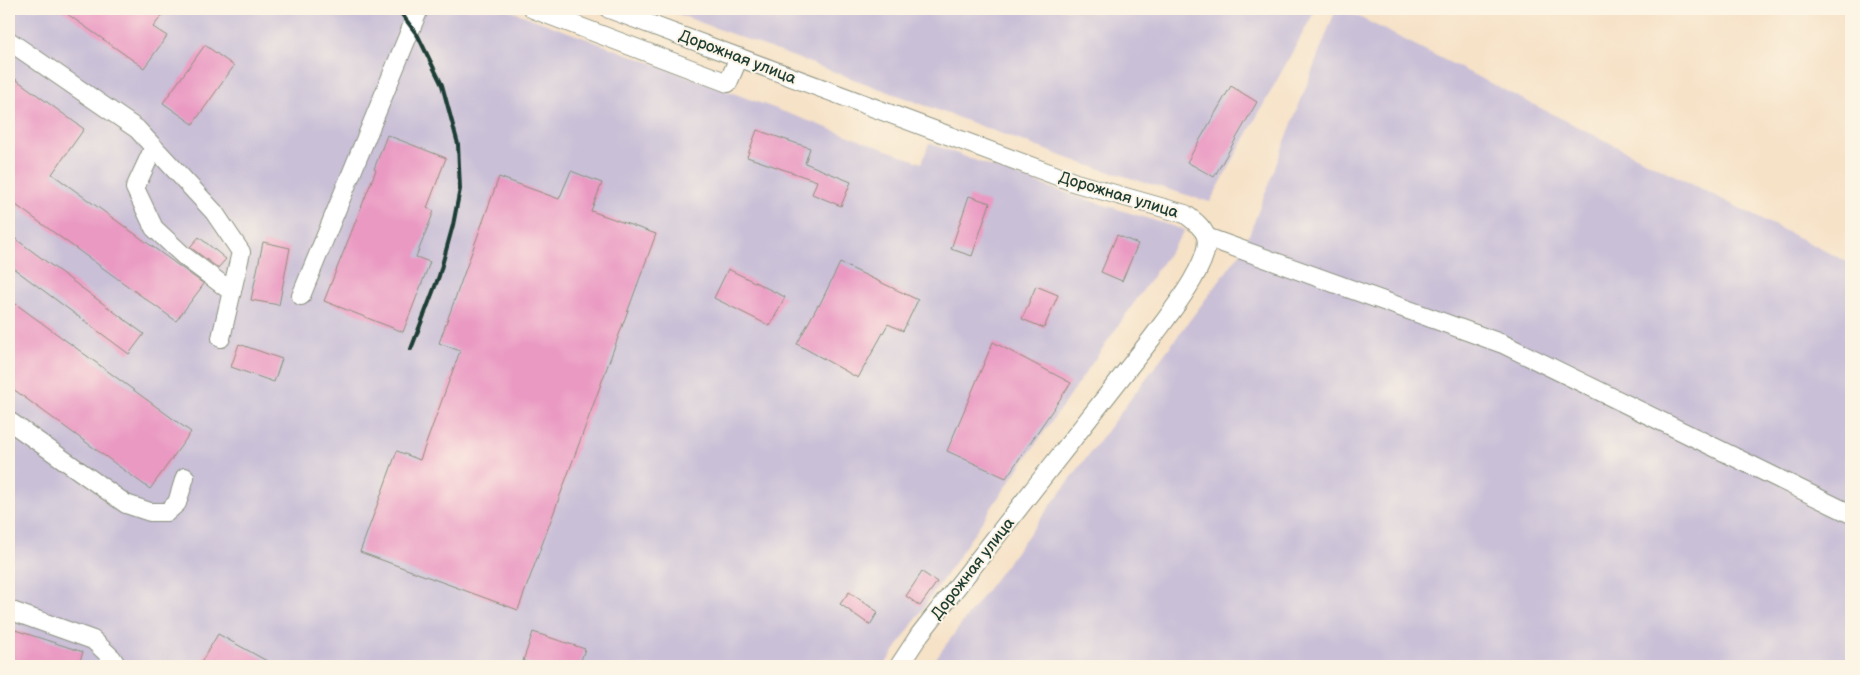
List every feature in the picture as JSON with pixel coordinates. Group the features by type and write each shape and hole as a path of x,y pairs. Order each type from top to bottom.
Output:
{"street":[{"path":"301,296 419,9"},
{"path":"533,9 728,83 739,57"},
{"name":"Дорожная улица","path":"609,9 1076,183 1185,214 1198,224 1206,237 1204,261 1187,289 1152,338 920,634 899,666"},
{"path":"9,41 137,129 214,212 241,252 221,338"},
{"path":"154,148 134,188 154,228 184,256 232,292"},
{"path":"1206,237 1503,344 1851,514"},
{"path":"9,421 126,504 150,512 167,512 177,504 185,477"},
{"path":"9,610 94,640 112,658 116,666"}],"shaded area":[{"path":"9,9 506,9 922,163 929,143 1072,195 1185,230 996,501 884,666 9,666"},
{"path":"664,9 1316,9 1210,202 1081,163"},
{"path":"1336,9 1343,9 1851,264 1851,666 930,666 1244,248"}],"building":[{"path":"60,9 167,9 153,27 167,36 144,68"},
{"path":"205,45 234,66 193,124 163,103"},
{"path":"14,78 84,129 52,174 204,284 176,321 9,200 9,85"},
{"path":"1231,86 1257,102 1214,177 1187,162"},
{"path":"757,130 810,148 805,163 851,182 841,206 812,194 817,181 747,157"},
{"path":"387,135 446,158 427,208 434,211 416,257 430,262 403,332 324,301 376,170 374,169"},
{"path":"571,171 602,183 591,211 656,234 518,610 360,552 397,451 420,460 460,351 439,343 499,177 559,199"},
{"path":"969,196 990,203 972,256 951,249"},
{"path":"9,234 144,334 129,354 9,265"},
{"path":"1117,235 1138,244 1122,281 1101,272"},
{"path":"199,237 226,259 218,268 190,247"},
{"path":"263,242 290,248 279,305 251,300"},
{"path":"840,263 918,300 903,331 888,324 858,378 797,344 819,306"},
{"path":"728,269 785,297 770,326 714,298"},
{"path":"1036,286 1058,295 1044,328 1022,319"},
{"path":"9,299 191,432 150,489 9,386"},
{"path":"993,342 1071,383 1006,478 947,451"},
{"path":"239,344 282,359 274,382 231,367"},
{"path":"922,572 937,582 920,606 906,596"},
{"path":"849,592 878,612 870,625 840,604"},
{"path":"9,628 83,652 78,666 9,666"},
{"path":"533,632 585,649 579,666 539,666 523,661"},
{"path":"218,634 276,666 199,666"}],"railway":[{"path":"398,9 418,36 442,85 458,144 460,189 453,225 439,276 411,349"}]}
